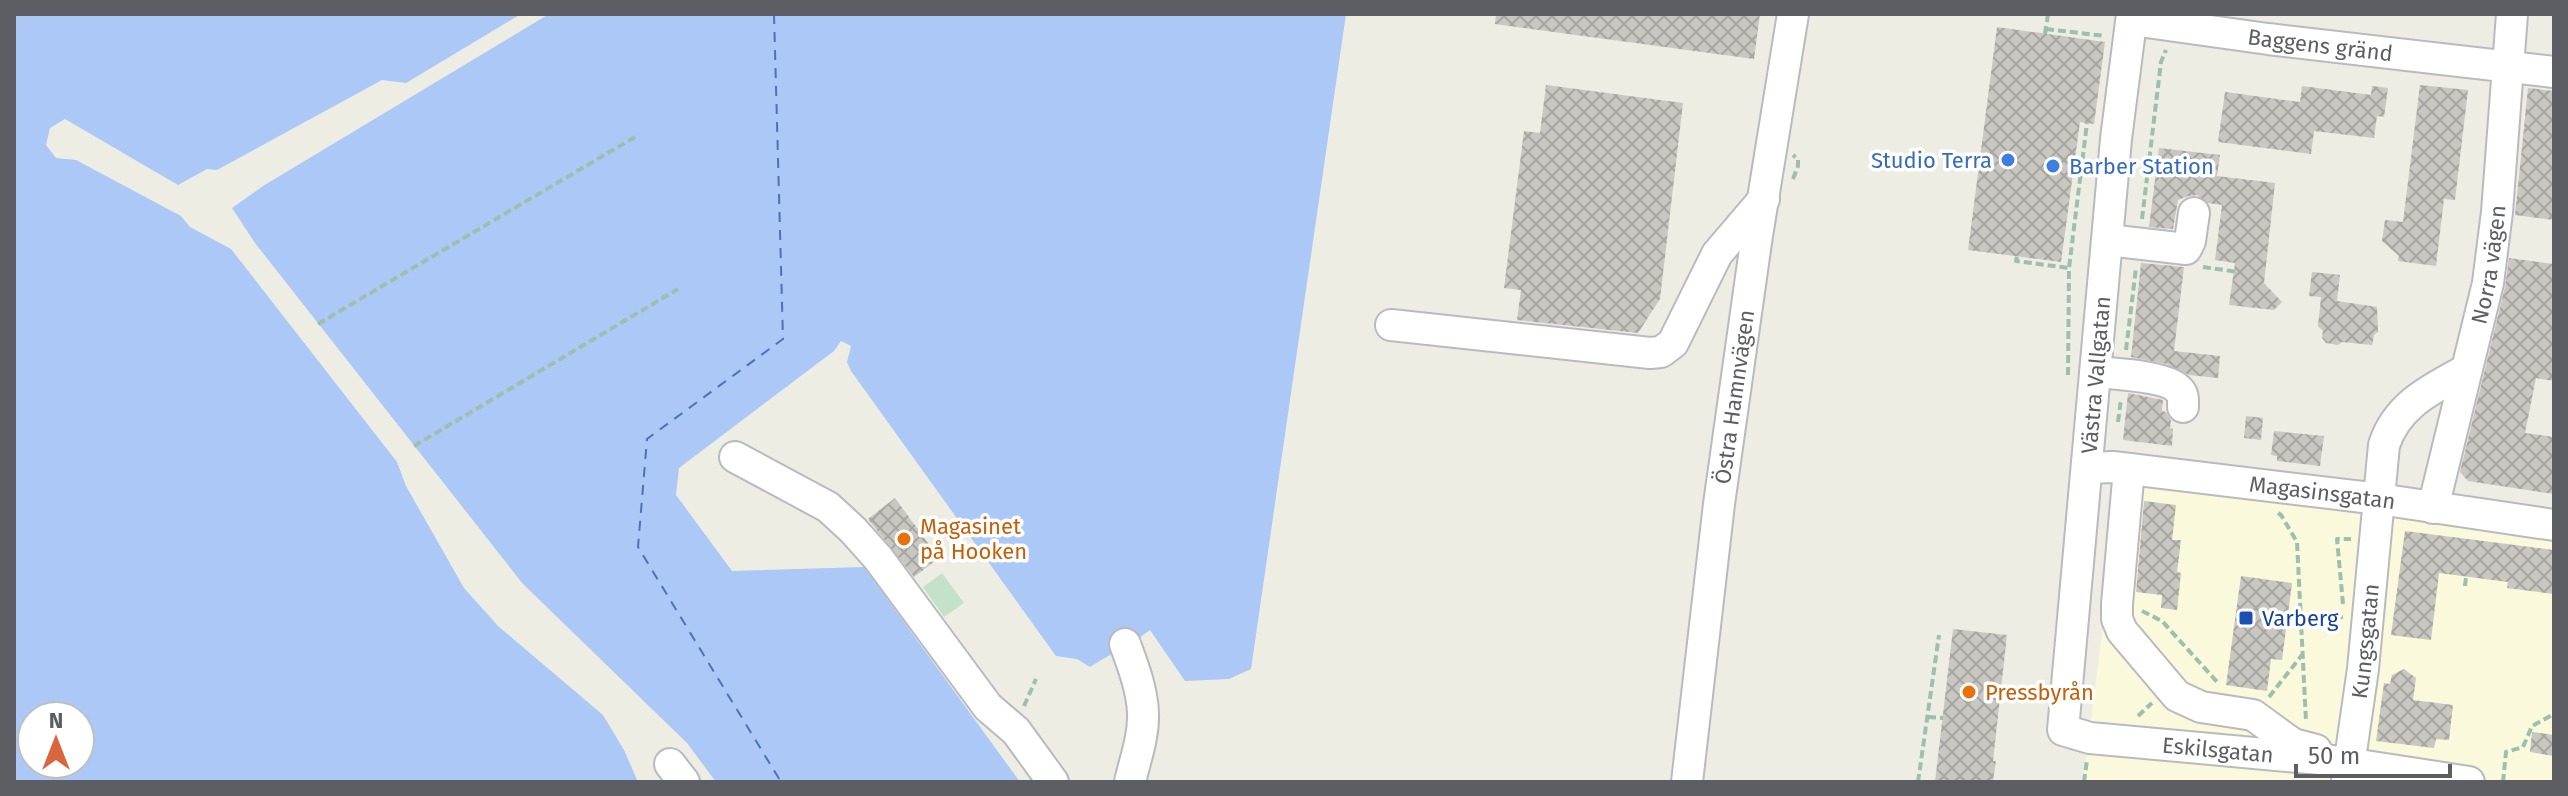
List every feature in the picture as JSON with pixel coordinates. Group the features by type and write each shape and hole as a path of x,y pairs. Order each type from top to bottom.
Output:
{"street":[{"name":"Östra Hamnvägen","path":"1687,782 1719,504 1793,14"},
{"name":"Norra vägen","path":"2433,508 2488,283 2512,14"},
{"name":"Baggens gränd","path":"2125,24 2270,26 2554,72"},
{"name":"Västra Vallgatan","path":"2063,730 2097,372 2125,24"},
{"path":"1391,325 1661,352 1673,343 1717,254 1764,199"},
{"path":"2108,240 2186,249 2194,213"},
{"name":"Kungsgatan","path":"2348,767 2363,669 2384,445 2394,422 2423,394 2466,370"},
{"path":"2097,372 2168,382 2180,390 2183,407"},
{"path":"735,457 828,507 853,530 878,558 988,707 1016,731 1053,782"},
{"name":"Magasinsgatan","path":"2088,468 2129,469 2379,499 2554,525"},
{"path":"2129,469 2117,604 2117,619 2122,631 2177,696 2201,707 2253,715 2293,744 2348,767"},
{"path":"1125,644 1140,689 1143,713 1130,782"},
{"name":"Eskilsgatan","path":"2063,730 2090,738 2463,782"}],"path":[{"path":"2048,14 2046,31 2125,24"},
{"path":"318,324 635,137"},
{"path":"2017,257 2016,261 2069,268"},
{"path":"2208,268 2238,272"},
{"path":"414,446 678,289"},
{"path":"2275,511 2281,515 2297,542 2306,724"},
{"path":"2465,586 2466,577"},
{"path":"2138,610 2162,621 2222,687"},
{"path":"2299,621 2344,617"},
{"path":"1918,782 1939,635"},
{"path":"2277,701 2269,697 2303,655"},
{"path":"2503,782 2506,752 2523,747 2532,726 2554,714"},
{"path":"1928,717 1943,718"}],"shaded area":[{"path":"2124,463 2554,519 2554,782 2083,782"},
{"path":"942,573 964,603 944,617 923,587"}],"water":[{"path":"14,14 521,14 406,83 382,80 217,170 207,169 178,185 65,119 50,128 46,145 56,158 76,160 181,216 190,227 231,249 397,462 406,486 464,588 498,626 603,715 624,750 638,782 14,782"},
{"path":"549,14 1346,14 1251,669 1229,679 1185,681 1150,630 1090,667 1077,659 1056,656 851,371 847,362 851,346 841,341 834,351 679,468 676,495 732,571 864,567 1020,782 716,782 687,743 523,584 255,243 232,208 263,186"}],"building":[{"path":"1496,14 1760,14 1754,59 1495,24"},
{"path":"1997,27 2105,42 2094,124 2080,122 2061,262 1968,250"},
{"path":"1546,85 1683,103 1660,299 1638,333 1517,320 1521,290 1504,288 1524,131 1540,133"},
{"path":"2420,85 2468,90 2455,200 2444,199 2436,266 2398,261 2399,256 2382,241 2385,220 2403,222"},
{"path":"2302,86 2371,95 2372,86 2388,88 2384,117 2377,116 2374,138 2314,131 2311,154 2218,142 2225,92 2300,102"},
{"path":"2528,88 2554,91 2554,220 2515,215"},
{"path":"2159,148 2220,155 2217,176 2275,183 2264,283 2282,302 2274,310 2229,305 2235,263 2215,260 2222,205 2208,203 2197,195 2188,196 2178,200 2173,229 2149,227"},
{"path":"2509,258 2554,264 2554,381 2536,378 2525,433 2554,437 2554,494 2468,481 2460,472 2505,287"},
{"path":"2141,263 2184,267 2174,351 2220,356 2218,378 2189,375 2167,364 2131,357"},
{"path":"2312,272 2340,275 2337,301 2377,307 2378,332 2372,345 2326,343 2318,326 2321,297 2309,296"},
{"path":"2128,393 2163,400 2162,411 2171,420 2170,428 2173,429 2172,446 2123,440"},
{"path":"2246,416 2263,418 2261,440 2244,438"},
{"path":"2274,431 2324,436 2320,466 2277,461 2277,456 2271,455"},
{"name":"Magasinet på Hooken","path":"895,498 939,558 914,577 868,519"},
{"path":"2144,501 2176,505 2172,540 2181,540 2177,610 2161,608 2162,595 2136,592"},
{"path":"2405,531 2554,550 2554,594 2507,588 2508,582 2439,573 2431,640 2391,635"},
{"path":"2241,576 2292,583 2282,660 2271,659 2267,691 2226,685"},
{"path":"1953,629 2007,635 1993,780 1935,782"},
{"path":"2404,669 2416,678 2413,700 2453,705 2449,740 2436,739 2434,748 2376,741 2384,683 2390,684 2392,675"},
{"path":"2532,732 2554,735 2554,756 2530,752"}],"ferry route":[{"path":"774,14 783,339 647,439 638,547 781,782"}],"place":[{"name":"Studio Terra","path":"2008,160"},
{"name":"Barber Station","path":"2053,166"},
{"name":"Magasinet på Hooken","path":"904,539"},
{"name":"Varberg","path":"2246,618"},
{"name":"Pressbyrån","path":"1969,692"}]}
